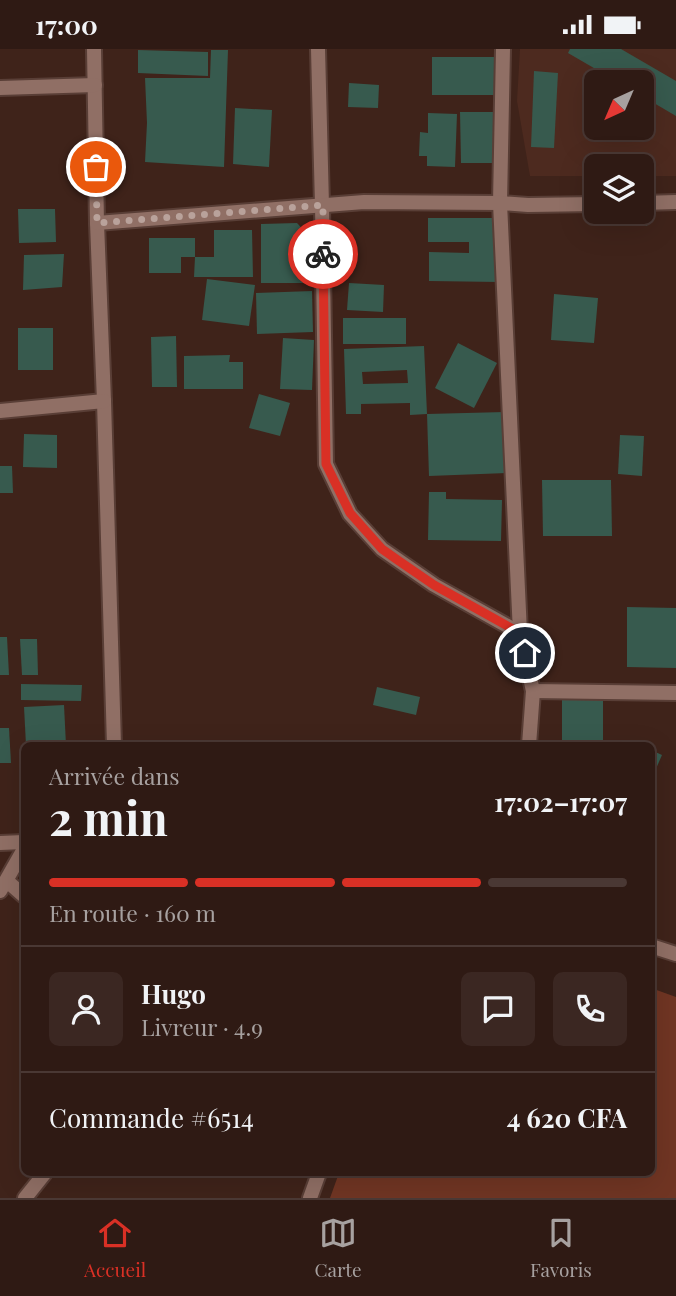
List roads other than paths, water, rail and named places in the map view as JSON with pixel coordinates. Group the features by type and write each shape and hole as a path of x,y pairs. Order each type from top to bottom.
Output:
{"street":[{"path":"94,49 114,742"},
{"path":"318,49 326,464 350,513 382,549 434,585 520,633"},
{"path":"503,49 500,204 520,633 533,691 529,742"},
{"path":"0,88 95,85"},
{"path":"97,223 364,202 584,204"},
{"path":"654,203 676,202"},
{"path":"0,411 104,401"},
{"path":"533,691 676,693"},
{"path":"0,843 21,842"},
{"path":"21,854 3,886 21,894"},
{"path":"655,947 676,954"},
{"path":"25,1198 43,1176"},
{"path":"310,1198 318,1176"}]}
